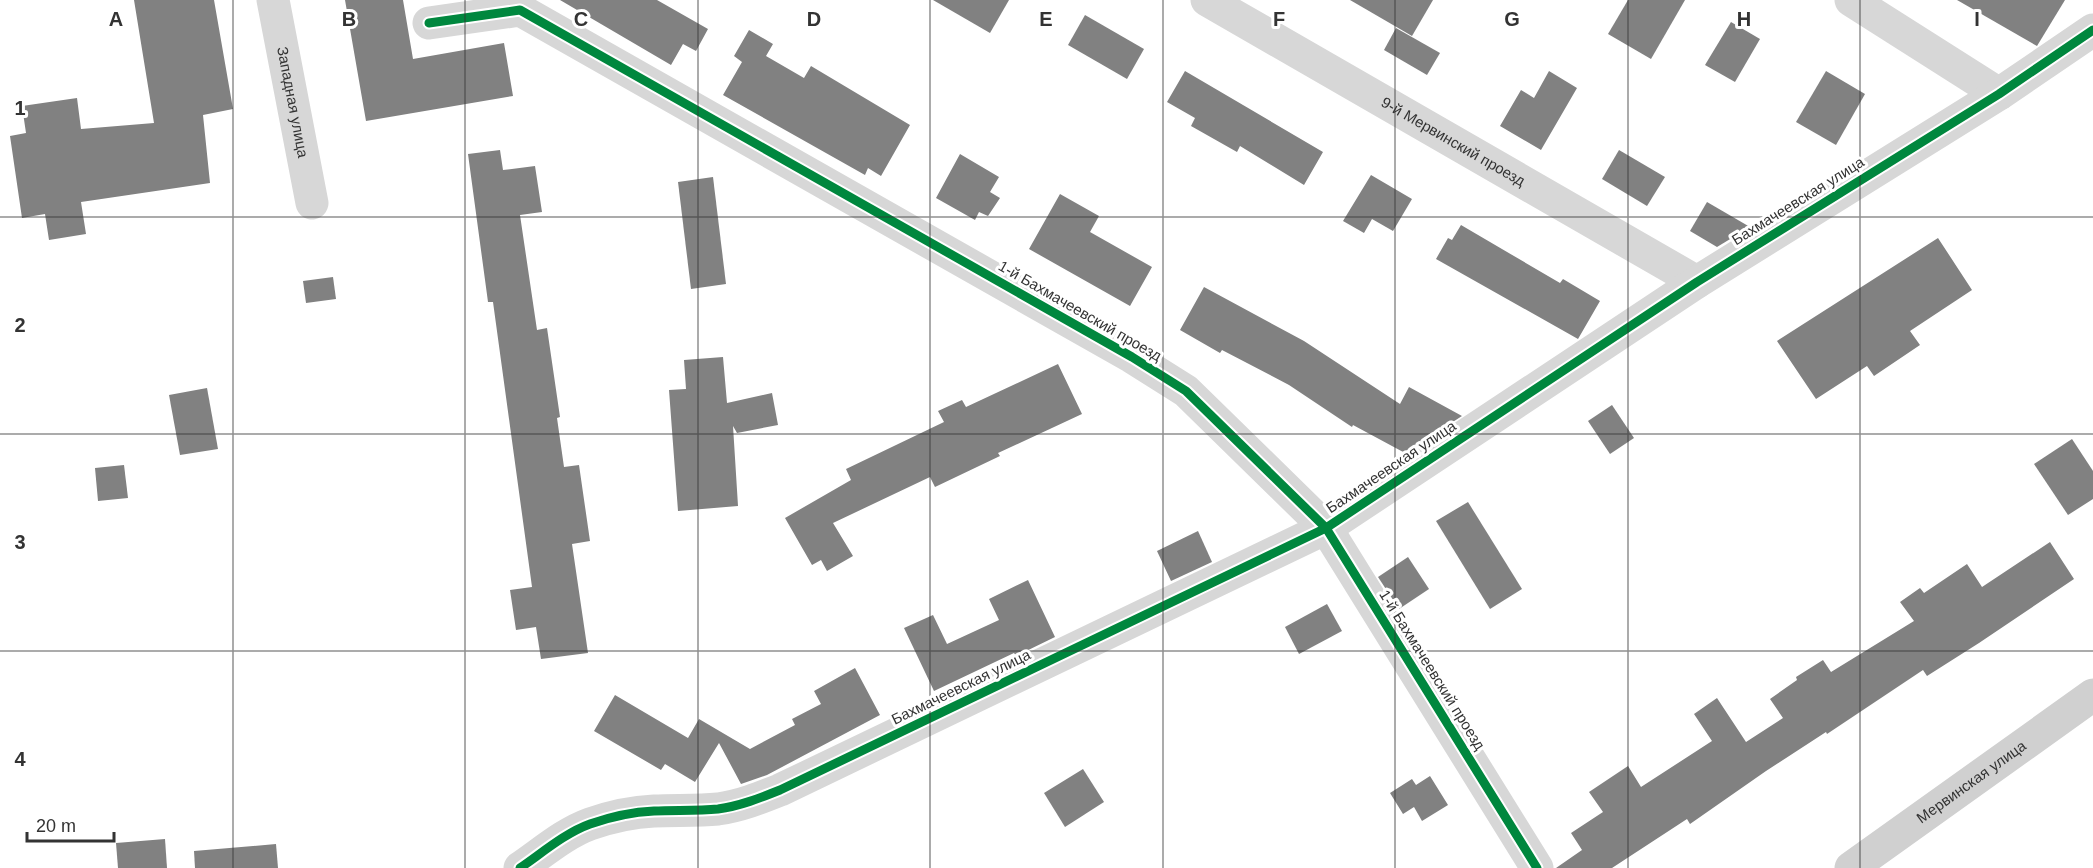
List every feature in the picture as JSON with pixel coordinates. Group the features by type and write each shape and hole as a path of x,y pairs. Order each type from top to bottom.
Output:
{"street":[{"name":"Западная улица","path":"273,0 312,203"},
{"name":"9-й Мервинский проезд","path":"1208,0 1697,282"},
{"path":"1851,0 2000,94"},
{"name":"1-й Бахмачеевский проезд","path":"429,23 520,10 1132,357 1186,391 1326,528 1537,868"},
{"name":"Бахмачеевская улица","path":"520,868 560,840 588,825 615,816 651,811 697,811 721,808 748,802 780,790 1326,528 1697,282 2000,94 2093,30"},
{"name":"Мервинская улица","path":"1851,868 2093,695"}],"building":[{"path":"134,0 214,0 233,109 203,115 210,183 81,202 86,234 49,240 45,214 22,218 10,136 26,133 22,106 77,98 81,129 154,123"},
{"path":"345,0 403,0 413,59 504,43 513,96 366,121"},
{"path":"560,0 657,0 708,29 696,51 683,44 671,65"},
{"path":"933,0 1009,0 990,33"},
{"path":"1350,0 1433,0 1412,36"},
{"path":"1628,0 1685,0 1651,59 1608,34"},
{"path":"1957,0 2065,0 2037,46"},
{"path":"1085,15 1144,49 1127,79 1068,45"},
{"path":"1731,22 1760,39 1735,82 1705,65"},
{"path":"1396,28 1440,53 1427,75 1384,50"},
{"path":"749,30 773,44 766,56 804,78 811,66 910,125 881,176 868,168 865,175 723,95 742,62 734,56"},
{"path":"1185,71 1323,152 1304,185 1240,146 1237,152 1191,126 1195,118 1167,102"},
{"path":"1549,71 1577,88 1541,150 1500,126 1521,90 1534,98"},
{"path":"1826,71 1865,94 1836,145 1796,122"},
{"path":"500,150 503,170 535,166 542,212 520,215 537,330 547,328 560,417 557,418 564,467 579,465 590,541 572,544 588,653 541,659 536,627 516,630 510,590 532,587 493,302 488,302 468,154"},
{"path":"1619,150 1665,177 1647,206 1602,179"},
{"path":"960,154 999,177 990,192 1000,198 988,216 979,212 975,220 936,198"},
{"path":"1371,175 1412,199 1393,231 1372,219 1364,233 1343,221"},
{"path":"713,177 726,284 691,289 678,182"},
{"path":"1060,194 1099,216 1090,232 1152,267 1130,306 1029,249"},
{"path":"1707,202 1750,227 1717,247 1690,231"},
{"path":"1461,225 1560,283 1563,279 1600,301 1578,339 1436,259 1448,238 1452,240"},
{"path":"1938,238 1972,290 1910,331 1920,345 1874,376 1867,366 1816,399 1777,341"},
{"path":"333,277 336,299 306,303 303,281"},
{"path":"1204,287 1304,341 1400,404 1409,387 1462,416 1405,453 1353,425 1352,427 1289,385 1222,350 1220,353 1180,330"},
{"path":"723,357 727,403 772,393 778,425 737,433 733,426 738,506 678,511 669,390 686,389 684,360"},
{"path":"1058,364 1082,414 998,453 1000,456 935,487 930,477 833,523 853,556 827,571 821,560 812,565 785,518 851,480 846,469 944,422 938,411 962,400 966,407"},
{"path":"207,388 218,449 180,455 169,395"},
{"path":"1612,405 1634,438 1610,454 1588,421"},
{"path":"2072,439 2093,471 2093,499 2068,515 2034,464"},
{"path":"124,465 128,498 98,501 95,468"},
{"path":"1468,502 1522,589 1490,609 1436,521"},
{"path":"1198,531 1212,562 1171,581 1157,551"},
{"path":"2050,542 2074,579 1979,643 1927,676 1923,670 1827,734 1826,732 1766,771 1690,824 1687,819 1612,868 1556,868 1582,850 1571,833 1603,812 1589,792 1628,766 1641,787 1712,741 1694,714 1717,698 1746,742 1783,718 1770,699 1797,680 1796,677 1823,660 1831,672 1914,621 1900,602 1920,588 1924,593 1967,564 1982,587"},
{"path":"1408,557 1429,589 1399,609 1378,577"},
{"path":"1028,580 1055,637 1016,656 1014,653 934,691 904,628 933,615 947,644 999,620 989,599"},
{"path":"1327,604 1342,631 1299,654 1285,627"},
{"path":"855,668 880,715 767,775 741,784 719,743 695,782 665,764 661,770 594,731 615,695 688,738 699,719 750,749 795,725 792,719 821,704 814,691"},
{"path":"1083,769 1104,802 1065,827 1044,793"},
{"path":"1430,776 1448,805 1422,821 1414,807 1403,814 1390,793 1412,779 1416,785"},
{"path":"165,839 167,868 118,868 116,843"},
{"path":"276,844 278,868 195,868 194,851"}],"cycle path":[{"path":"429,23 520,10 1132,357 1186,391 1326,528 1537,868"},
{"path":"520,868 563,838 598,821 646,812 726,808 780,790 1326,528 1697,282 1999,94 2093,30"}]}
